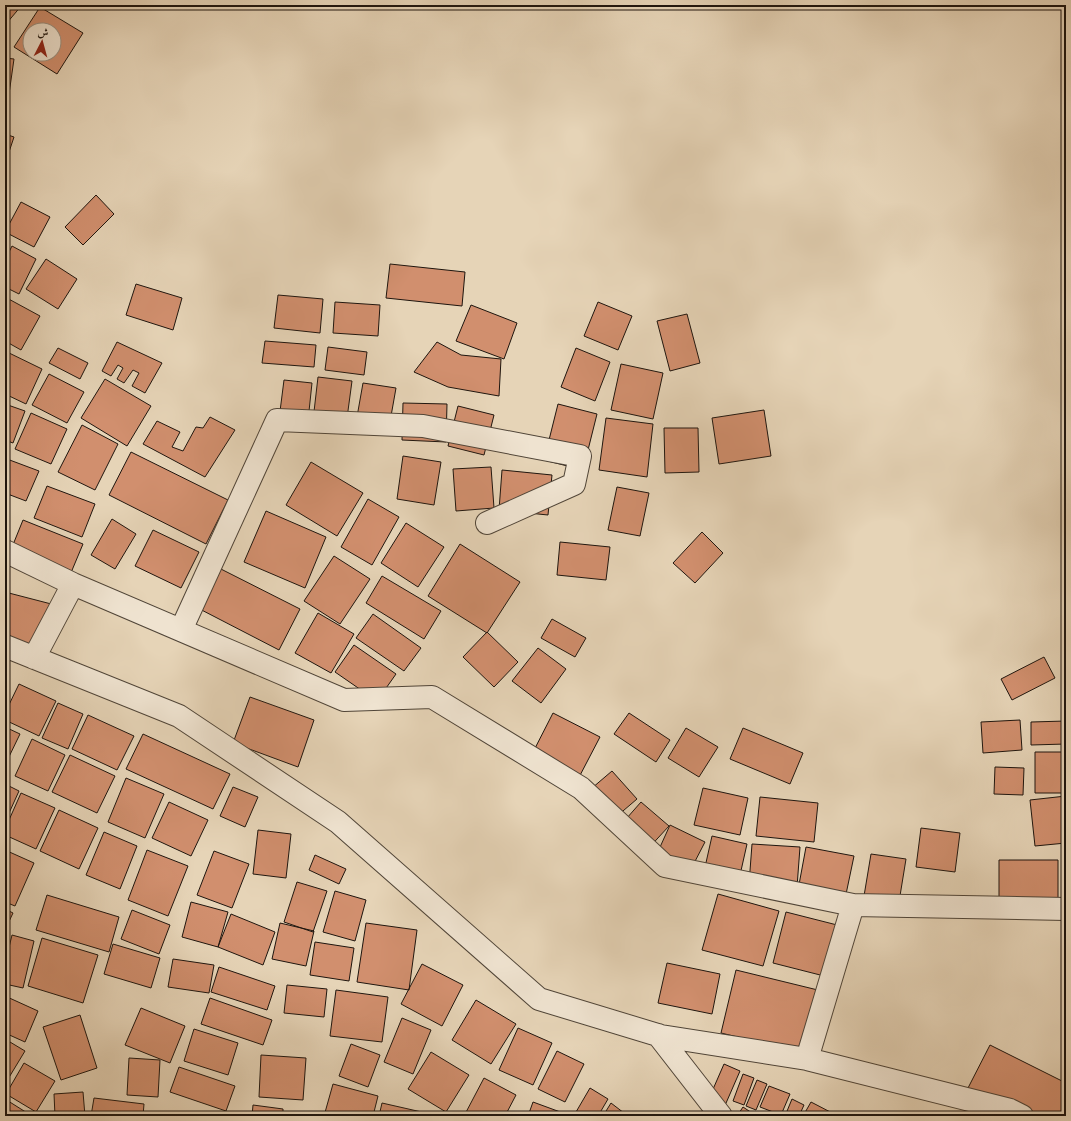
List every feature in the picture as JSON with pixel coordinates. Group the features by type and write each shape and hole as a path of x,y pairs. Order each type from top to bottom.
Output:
{"street":[{"path":"181,630 277,420 423,426 580,456 574,484 487,522"},
{"path":"5,551 73,584 344,700 432,697 581,788 665,866 853,905 1066,909"},
{"path":"34,658 73,584"},
{"path":"5,646 178,716 338,822 539,1000 658,1035 807,1059 1010,1110 1022,1116"},
{"path":"807,1059 853,905"},
{"path":"658,1035 721,1116"}],"building":[{"path":"5,5 22,5 6,24 5,23"},
{"path":"40,7 83,33 57,74 38,62 62,62 62,22 30,22"},
{"path":"22,35 22,52 14,47"},
{"path":"5,58 14,59 9,94 5,93"},
{"path":"5,134 14,137 5,164"},
{"path":"96,195 114,214 83,245 65,227"},
{"path":"21,202 50,217 34,247 5,232"},
{"path":"12,246 36,259 19,294 5,287 5,260"},
{"path":"46,259 77,279 58,309 26,289"},
{"path":"390,264 465,272 462,306 386,298"},
{"path":"136,284 182,298 173,330 126,315"},
{"path":"278,295 323,299 320,333 274,328"},
{"path":"5,297 40,316 21,350 5,341"},
{"path":"335,302 380,305 378,336 333,333"},
{"path":"598,302 632,316 618,350 584,336"},
{"path":"471,305 517,323 504,359 456,341"},
{"path":"687,314 700,363 670,371 657,321"},
{"path":"265,341 316,345 314,367 262,363"},
{"path":"117,342 162,363 145,393 132,386 139,373 133,370 124,383 117,379 123,368 118,365 111,376 102,371"},
{"path":"437,342 461,355 501,359 499,396 448,387 414,372"},
{"path":"328,347 367,352 364,375 325,370"},
{"path":"58,348 88,363 80,379 49,363"},
{"path":"576,348 610,362 595,401 561,387"},
{"path":"5,351 42,369 26,404 5,394"},
{"path":"621,364 663,373 653,419 611,410"},
{"path":"49,374 84,392 67,423 32,405"},
{"path":"318,377 352,381 345,433 312,429"},
{"path":"105,379 151,406 127,446 81,418"},
{"path":"284,380 312,383 307,430 278,427"},
{"path":"363,383 396,388 388,433 355,428"},
{"path":"403,403 447,404 446,442 402,440"},
{"path":"5,404 25,411 13,443 5,440"},
{"path":"558,404 597,414 583,470 544,460"},
{"path":"458,406 494,415 484,455 448,446"},
{"path":"764,410 771,456 719,464 712,418"},
{"path":"31,413 67,429 51,464 15,449"},
{"path":"210,417 235,430 205,477 143,444 157,421 180,432 172,447 183,451 196,427 203,428"},
{"path":"606,418 653,424 647,477 599,470"},
{"path":"82,425 118,444 95,490 58,472"},
{"path":"664,428 698,428 699,472 665,473"},
{"path":"131,452 228,500 206,544 109,495"},
{"path":"403,456 441,462 434,505 397,499"},
{"path":"7,459 39,471 26,501 5,493 5,465"},
{"path":"311,462 363,493 337,536 286,505"},
{"path":"491,467 494,508 456,511 453,469"},
{"path":"502,470 552,475 548,515 499,510"},
{"path":"47,486 95,504 82,537 34,518"},
{"path":"617,487 649,493 640,536 608,530"},
{"path":"368,499 399,517 372,565 341,547"},
{"path":"266,511 326,537 305,588 244,562"},
{"path":"112,519 136,534 115,569 91,555"},
{"path":"23,520 83,544 65,587 6,562"},
{"path":"406,523 444,547 418,587 381,563"},
{"path":"153,530 199,552 181,588 135,566"},
{"path":"702,532 723,553 695,583 673,563"},
{"path":"560,542 610,547 606,580 557,575"},
{"path":"460,544 520,582 487,633 428,596"},
{"path":"334,556 370,579 340,624 304,601"},
{"path":"211,564 300,609 279,650 190,604"},
{"path":"382,576 441,611 424,639 366,603"},
{"path":"5,592 59,606 47,651 5,640"},
{"path":"318,613 354,634 331,673 295,653"},
{"path":"373,614 421,648 404,671 356,638"},
{"path":"552,619 586,638 575,657 541,638"},
{"path":"487,632 518,662 494,687 463,657"},
{"path":"354,645 396,674 377,701 335,672"},
{"path":"538,648 566,669 541,703 512,681"},
{"path":"1044,657 1055,678 1012,700 1001,679"},
{"path":"19,684 56,701 39,736 5,720 5,713"},
{"path":"250,697 314,720 298,767 233,743"},
{"path":"58,703 83,714 68,749 42,738"},
{"path":"553,713 600,737 576,783 529,760"},
{"path":"629,713 670,740 656,762 614,734"},
{"path":"88,715 134,736 117,770 72,749"},
{"path":"1020,720 1022,750 983,753 981,722"},
{"path":"1066,721 1066,744 1031,745 1031,722"},
{"path":"5,727 20,734 5,765"},
{"path":"686,728 718,747 699,777 668,758"},
{"path":"743,728 803,753 790,784 730,759"},
{"path":"143,734 230,774 213,809 126,769"},
{"path":"32,739 65,755 48,791 15,776"},
{"path":"1035,752 1063,752 1063,793 1035,793"},
{"path":"70,755 115,776 97,813 52,792"},
{"path":"995,767 1024,768 1023,795 994,794"},
{"path":"612,771 637,799 610,822 585,794"},
{"path":"126,778 164,794 145,838 108,822"},
{"path":"5,784 19,791 5,822"},
{"path":"233,787 258,797 245,827 220,816"},
{"path":"703,788 748,798 740,835 694,825"},
{"path":"21,793 55,808 36,849 5,835 5,829"},
{"path":"1066,796 1066,843 1035,846 1030,800"},
{"path":"760,797 818,803 814,842 756,836"},
{"path":"169,802 208,820 191,856 152,838"},
{"path":"641,802 669,826 646,851 619,827"},
{"path":"59,810 98,828 79,869 40,851"},
{"path":"670,825 705,842 690,871 656,856"},
{"path":"921,828 960,833 955,872 916,867"},
{"path":"258,830 291,834 286,878 253,874"},
{"path":"104,832 137,846 120,889 86,875"},
{"path":"712,836 747,844 738,884 703,876"},
{"path":"752,844 800,847 797,887 749,884"},
{"path":"806,847 854,856 845,899 798,890"},
{"path":"5,850 34,863 15,906 5,902"},
{"path":"147,850 188,866 168,916 128,900"},
{"path":"214,851 249,864 232,908 197,895"},
{"path":"871,854 906,859 899,902 864,896"},
{"path":"315,855 346,869 339,884 309,870"},
{"path":"999,860 1058,860 1058,915 999,915"},
{"path":"297,882 327,891 313,932 284,922"},
{"path":"335,891 366,900 355,941 323,932"},
{"path":"718,894 779,911 763,966 702,950"},
{"path":"47,895 119,917 109,952 36,930"},
{"path":"191,902 228,912 218,947 182,937"},
{"path":"5,909 13,913 5,930"},
{"path":"132,910 170,925 159,954 121,939"},
{"path":"786,912 845,927 832,978 773,963"},
{"path":"231,914 275,932 263,965 218,947"},
{"path":"280,923 314,931 306,966 272,959"},
{"path":"366,923 417,930 409,990 357,982"},
{"path":"12,935 34,941 23,988 5,984 5,964"},
{"path":"42,938 98,955 83,1003 28,986"},
{"path":"315,942 354,948 349,981 310,975"},
{"path":"113,944 160,958 151,988 104,974"},
{"path":"173,959 214,965 209,993 168,987"},
{"path":"667,963 720,974 712,1014 658,1003"},
{"path":"422,964 463,985 442,1026 401,1004"},
{"path":"219,967 275,986 267,1010 211,992"},
{"path":"736,970 826,992 811,1055 721,1033"},
{"path":"287,985 327,989 324,1017 284,1013"},
{"path":"336,990 388,997 382,1042 330,1036"},
{"path":"5,996 38,1011 25,1042 5,1033"},
{"path":"210,998 272,1020 263,1045 201,1024"},
{"path":"476,1000 516,1024 491,1064 452,1040"},
{"path":"141,1008 185,1026 170,1063 125,1045"},
{"path":"80,1015 97,1068 61,1080 43,1027"},
{"path":"402,1018 431,1030 413,1074 384,1062"},
{"path":"518,1028 552,1043 533,1085 499,1070"},
{"path":"194,1029 238,1043 228,1075 184,1061"},
{"path":"5,1039 25,1051 5,1084"},
{"path":"351,1044 380,1055 368,1087 339,1076"},
{"path":"990,1045 1066,1083 1066,1116 1024,1116 968,1088"},
{"path":"557,1051 584,1064 565,1102 538,1089"},
{"path":"431,1052 469,1075 446,1112 408,1089"},
{"path":"261,1055 306,1058 303,1100 259,1097"},
{"path":"129,1058 160,1060 158,1097 127,1095"},
{"path":"24,1063 55,1081 36,1112 6,1094"},
{"path":"724,1064 740,1071 723,1110 707,1103"},
{"path":"179,1067 235,1086 226,1111 170,1092"},
{"path":"743,1074 754,1078 744,1105 733,1101"},
{"path":"484,1078 516,1095 505,1116 464,1116"},
{"path":"757,1080 767,1084 756,1110 746,1106"},
{"path":"333,1084 378,1096 373,1116 324,1116"},
{"path":"769,1086 790,1094 781,1115 760,1107"},
{"path":"590,1088 608,1099 598,1116 584,1116 576,1112"},
{"path":"83,1092 85,1116 55,1116 54,1094"},
{"path":"94,1098 144,1104 143,1116 91,1116"},
{"path":"5,1099 32,1116 5,1116"},
{"path":"792,1099 804,1105 799,1116 785,1116"},
{"path":"533,1102 563,1113 562,1116 528,1116"},
{"path":"811,1102 838,1116 803,1116"},
{"path":"382,1103 426,1113 426,1116 379,1116"},
{"path":"611,1103 624,1113 622,1116 603,1116"},
{"path":"253,1105 283,1109 283,1116 252,1116"},
{"path":"743,1107 755,1115 737,1116"}]}
